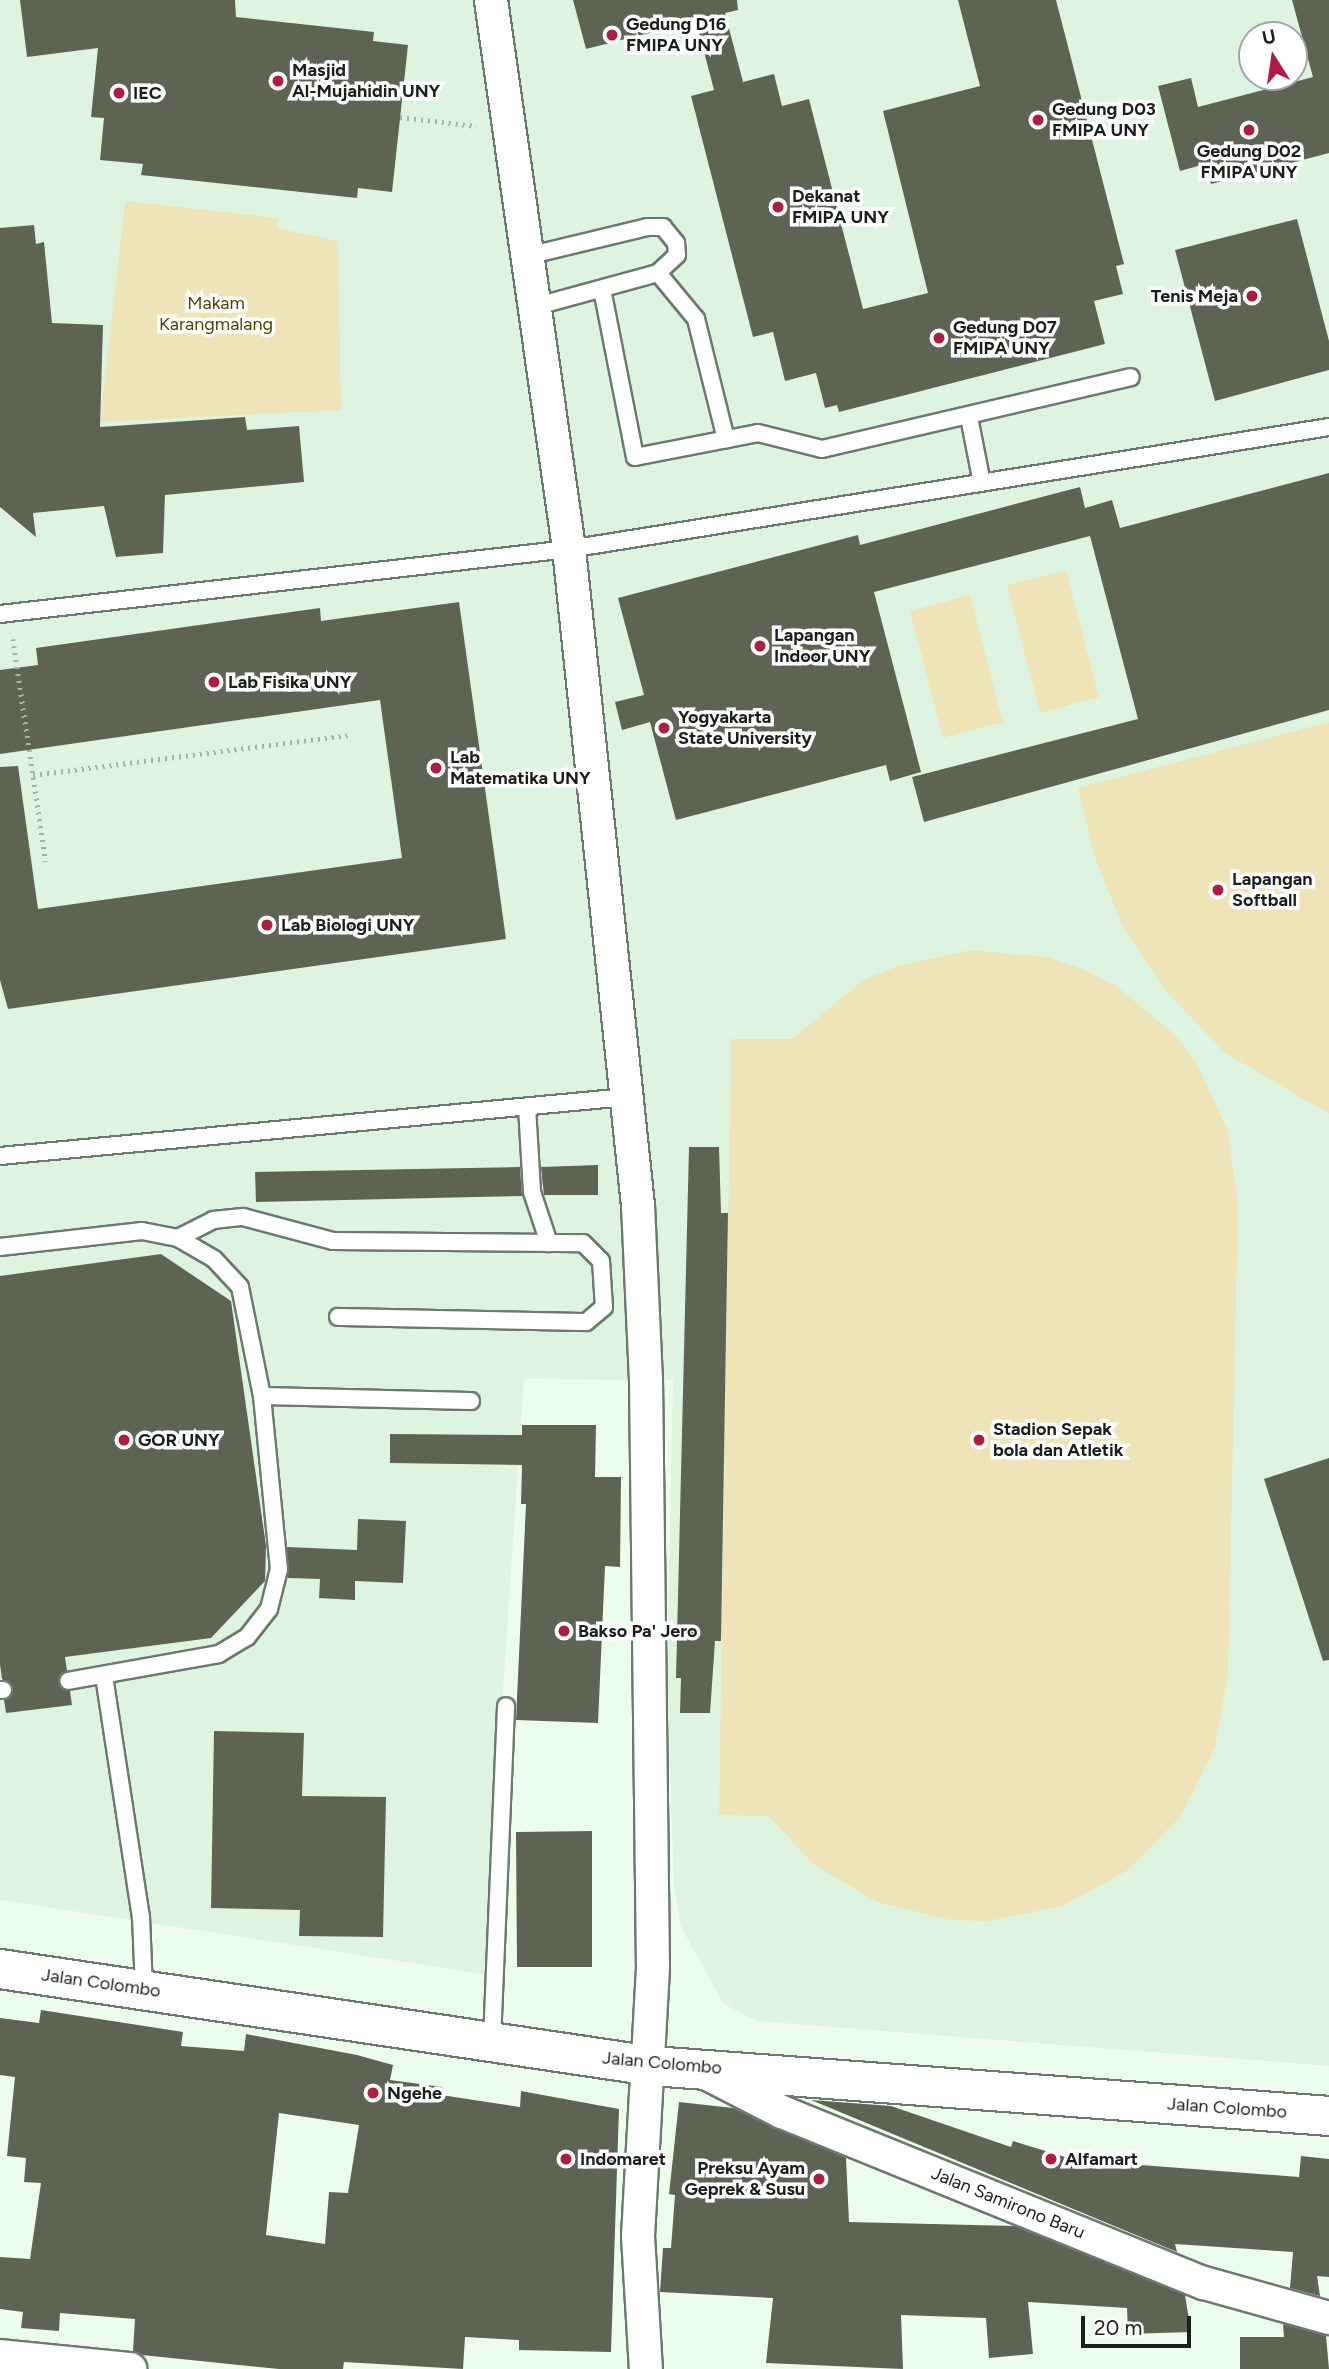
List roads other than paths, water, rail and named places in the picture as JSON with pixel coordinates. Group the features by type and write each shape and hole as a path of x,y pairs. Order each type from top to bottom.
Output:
{"main road":[{"name":"Jalan Colombo","path":"0,1969 144,1988 652,2066 696,2067 1329,2116"}],"street":[{"path":"491,0 569,549 627,1097 646,1379 652,2066 639,2236 646,2369"},
{"name":"Jalan Samirono Baru","path":"696,2067 782,2112 1204,2283 1329,2318"},
{"path":"0,2356 130,2369"}],"lane":[{"path":"527,256 663,227 677,255 658,273 534,307"},
{"path":"658,273 696,319 726,439"},
{"path":"602,289 635,457 758,433 822,450 1131,377"},
{"path":"969,417 982,483"},
{"path":"5,614 654,537 1329,426"},
{"path":"0,1156 627,1097"},
{"path":"527,1107 532,1192 549,1243"},
{"path":"178,1238 213,1220 243,1217 333,1241 549,1243 595,1248 604,1307 598,1318 338,1317"},
{"path":"0,1247 142,1231 178,1238 214,1259 240,1287 262,1396 279,1569 269,1609 247,1637 219,1654 68,1681"},
{"path":"262,1396 471,1401"},
{"path":"104,1676 141,1917 144,1988"},
{"path":"492,2041 506,1706"}],"place":[{"name":"Gedung D16 FMIPA UNY","path":"612,35"},
{"name":"Masjid Al-Mujahidin UNY","path":"278,81"},
{"name":"IEC","path":"119,93"},
{"name":"Gedung D03 FMIPA UNY","path":"1038,120"},
{"name":"Gedung D02 FMIPA UNY","path":"1249,130"},
{"name":"Dekanat FMIPA UNY","path":"778,207"},
{"name":"Tenis Meja","path":"1252,296"},
{"name":"Gedung D07 FMIPA UNY","path":"939,338"},
{"name":"Lapangan Indoor UNY","path":"760,646"},
{"name":"Lab Fisika UNY","path":"214,682"},
{"name":"Yogyakarta State University","path":"664,728"},
{"name":"Lab Matematika UNY","path":"436,768"},
{"name":"Lapangan Softball","path":"1218,890"},
{"name":"Lab Biologi UNY","path":"267,925"},
{"name":"GOR UNY","path":"124,1440"},
{"name":"Stadion Sepak bola dan Atletik","path":"979,1440"},
{"name":"Bakso Pa' Jero","path":"564,1631"},
{"name":"Ngehe","path":"373,2093"},
{"name":"Indomaret","path":"566,2159"},
{"name":"Alfamart","path":"1051,2159"},
{"name":"Preksu Ayam Geprek & Susu","path":"819,2179"}],"park label":[{"name":"Makam Karangmalang","path":"216,314"}]}
